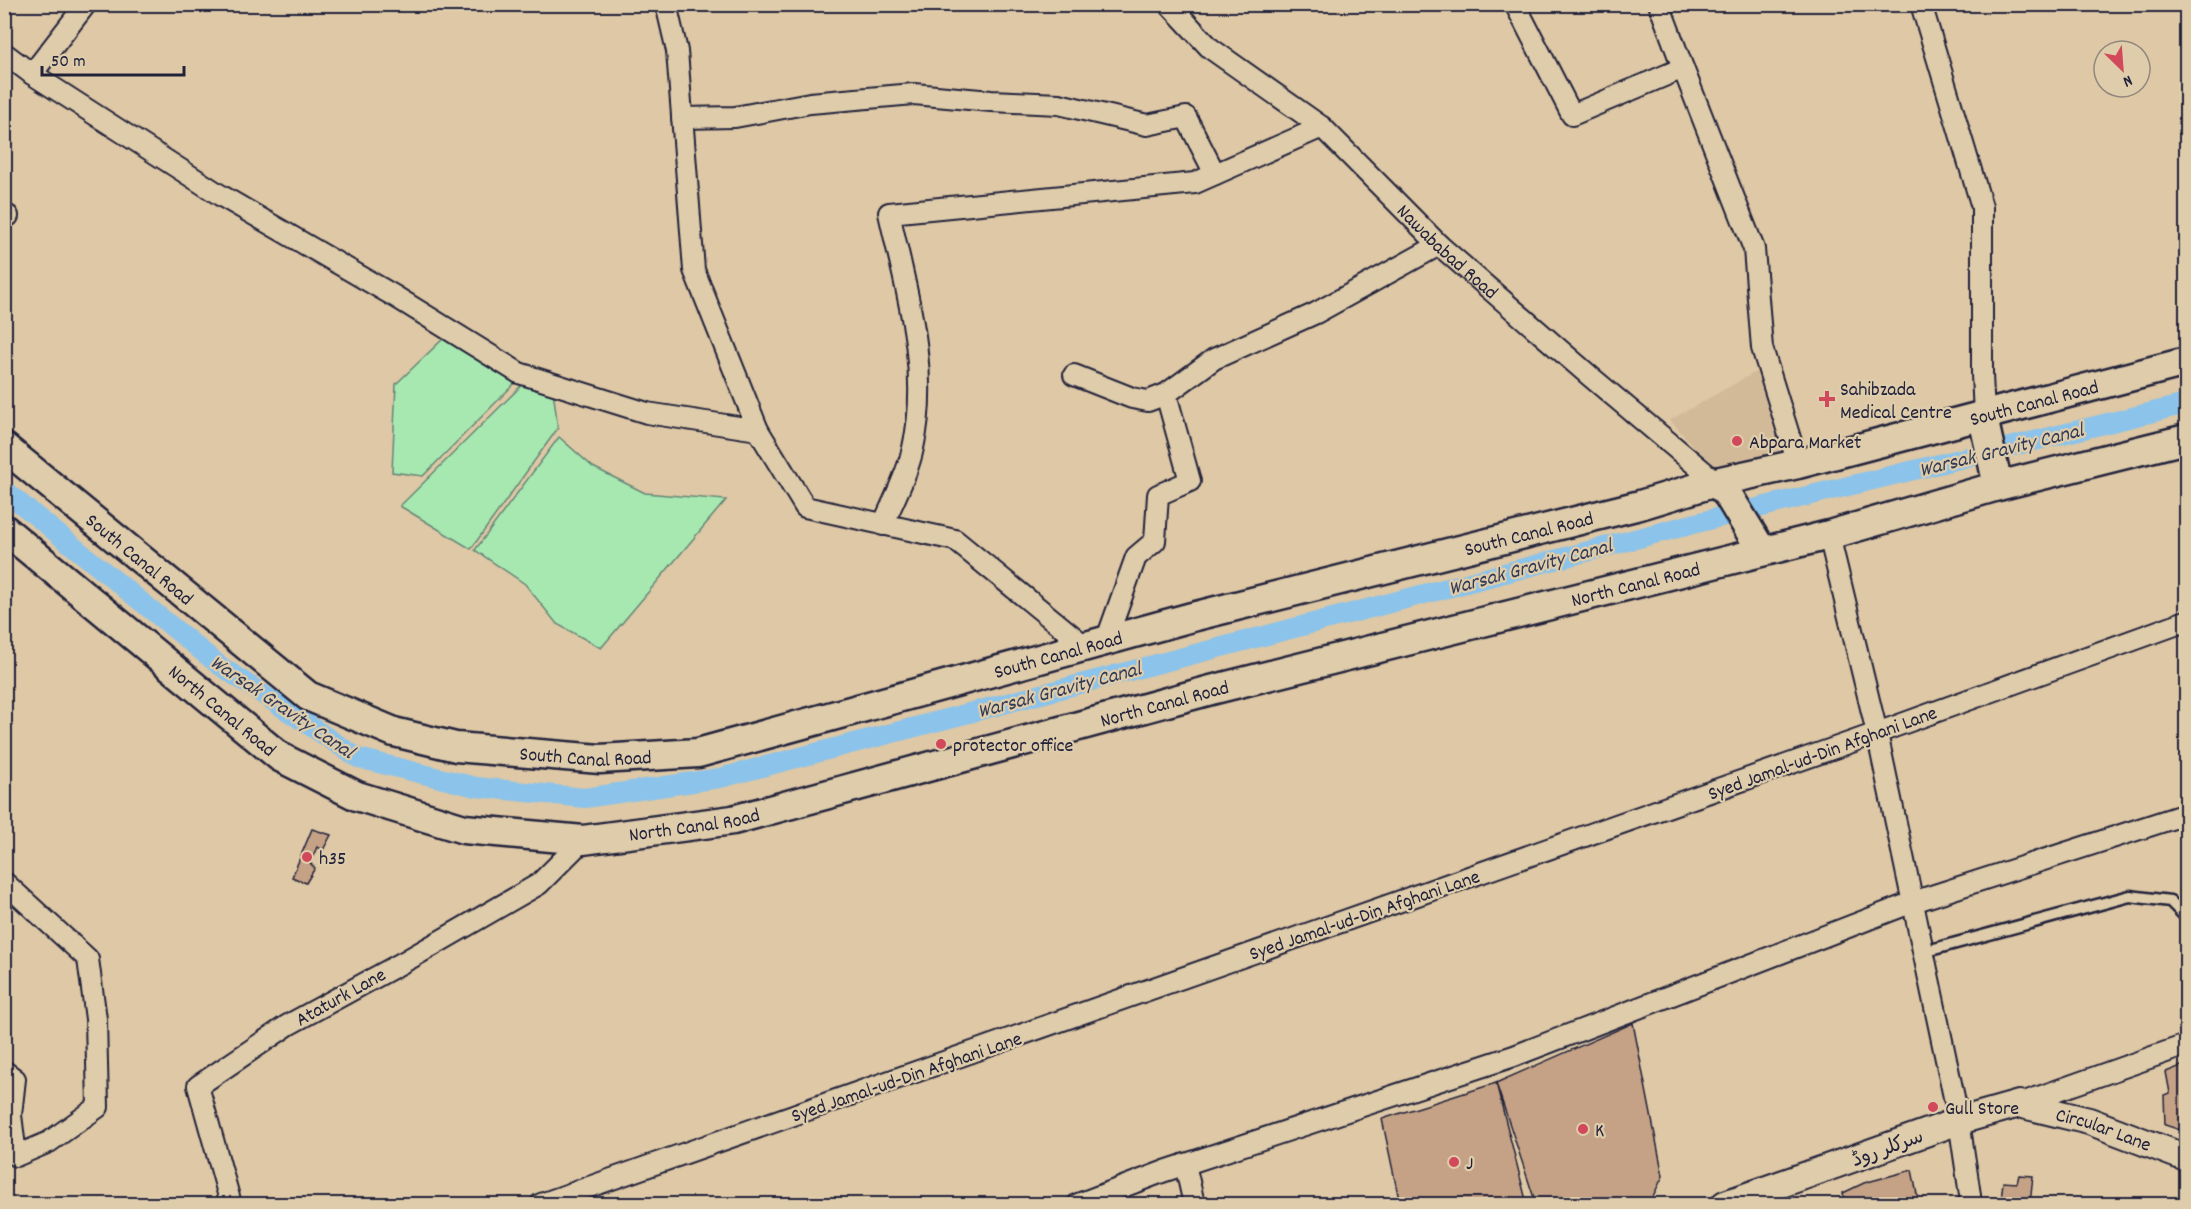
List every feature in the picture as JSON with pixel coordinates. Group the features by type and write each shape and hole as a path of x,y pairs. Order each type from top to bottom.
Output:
{"main road":[{"name":"South Canal Road","path":"4,447 308,696 394,732 456,747 600,759 698,753 1192,617 1640,505 1722,488 1798,464 1984,418 2187,362"},
{"path":"1984,418 1998,486"},
{"name":"North Canal Road","path":"4,529 280,757 357,796 464,829 583,840 733,820 1756,540 1829,535 1998,486 2187,439"},
{"path":"1722,488 1756,540"}],"street":[{"path":"32,74 86,4"},
{"path":"666,4 677,51 694,270 758,430 805,507 955,540 1096,644 1136,557 1155,541 1158,495 1190,481 1166,394"},
{"name":"Nawababad Road","path":"1168,4 1210,48 1322,127 1439,245 1722,488"},
{"path":"1515,4 1572,115 1683,68"},
{"path":"1659,4 1754,249 1762,348 1798,464"},
{"path":"1921,4 1982,207 1984,418"},
{"path":"4,53 32,74 220,195 396,297 519,373 647,413 758,430"},
{"path":"682,118 735,117 810,103 914,94 1059,104 1147,125 1186,117 1215,174"},
{"path":"883,525 913,449 921,400 916,337 889,213 1195,183 1322,127"},
{"path":"1074,375 1132,399 1148,401 1166,394 1214,359 1316,313 1439,245"},
{"path":"1829,535 1877,733 1913,902 1959,1121 1970,1204"},
{"name":"Syed Jamal-ud-Din Afghani Lane","path":"541,1204 1877,733 2187,621"},
{"path":"1078,1204 1185,1164 1514,1056 1913,902 2187,814"},
{"name":"Ataturk Lane","path":"231,1204 198,1086 288,1025 539,884 583,840"},
{"path":"4,882 88,959 96,1019 98,1107 49,1142 16,1156 11,1114 15,1079 4,1071"},
{"name":"سرکلر روڈ","path":"1725,1204 1959,1121 2019,1104 2187,1044"},
{"name":"Circular Lane","path":"2019,1104 2089,1121 2187,1158"},
{"path":"1185,1164 1194,1204"}],"lane":[{"path":"1923,952 2130,897 2170,901 2187,917"}],"shaded area":[{"name":"Abpara Market","path":"1759,370 1793,461 1720,476 1670,420"}],"green space":[{"path":"444,338 518,380 423,476 392,472 396,384"},
{"path":"522,385 553,391 558,428 471,549 400,506"},
{"path":"559,437 593,467 645,493 726,500 601,648 557,624 525,584 475,550"}],"building":[{"name":"h35","path":"312,829 331,835 323,850 317,847 310,863 315,868 306,883 292,877"},
{"name":"K","path":"1633,1023 1663,1176 1649,1204 1536,1204 1496,1083"},
{"path":"2186,1064 2186,1132 2165,1125 2164,1095 2170,1093 2166,1072"},
{"name":"J","path":"1496,1083 1527,1204 1400,1204 1382,1119"},
{"path":"1912,1170 1919,1204 1845,1204 1843,1193 1864,1183"},
{"path":"2019,1175 2033,1176 2030,1204 1984,1204 1984,1200 2001,1200 2003,1182 2017,1183"}],"waterway":[{"name":"Warsak Gravity Canal","path":"4,490 219,665 358,758 476,787 585,798 720,778 1700,522 2186,404"}],"place":[{"name":"Sahibzada Medical Centre","path":"1827,399"},
{"name":"Abpara Market","path":"1737,441"},
{"name":"protector office","path":"941,744"},
{"name":"h35","path":"307,857"},
{"name":"Gull Store","path":"1933,1107"},
{"name":"K","path":"1583,1129"},
{"name":"J","path":"1454,1162"}]}
